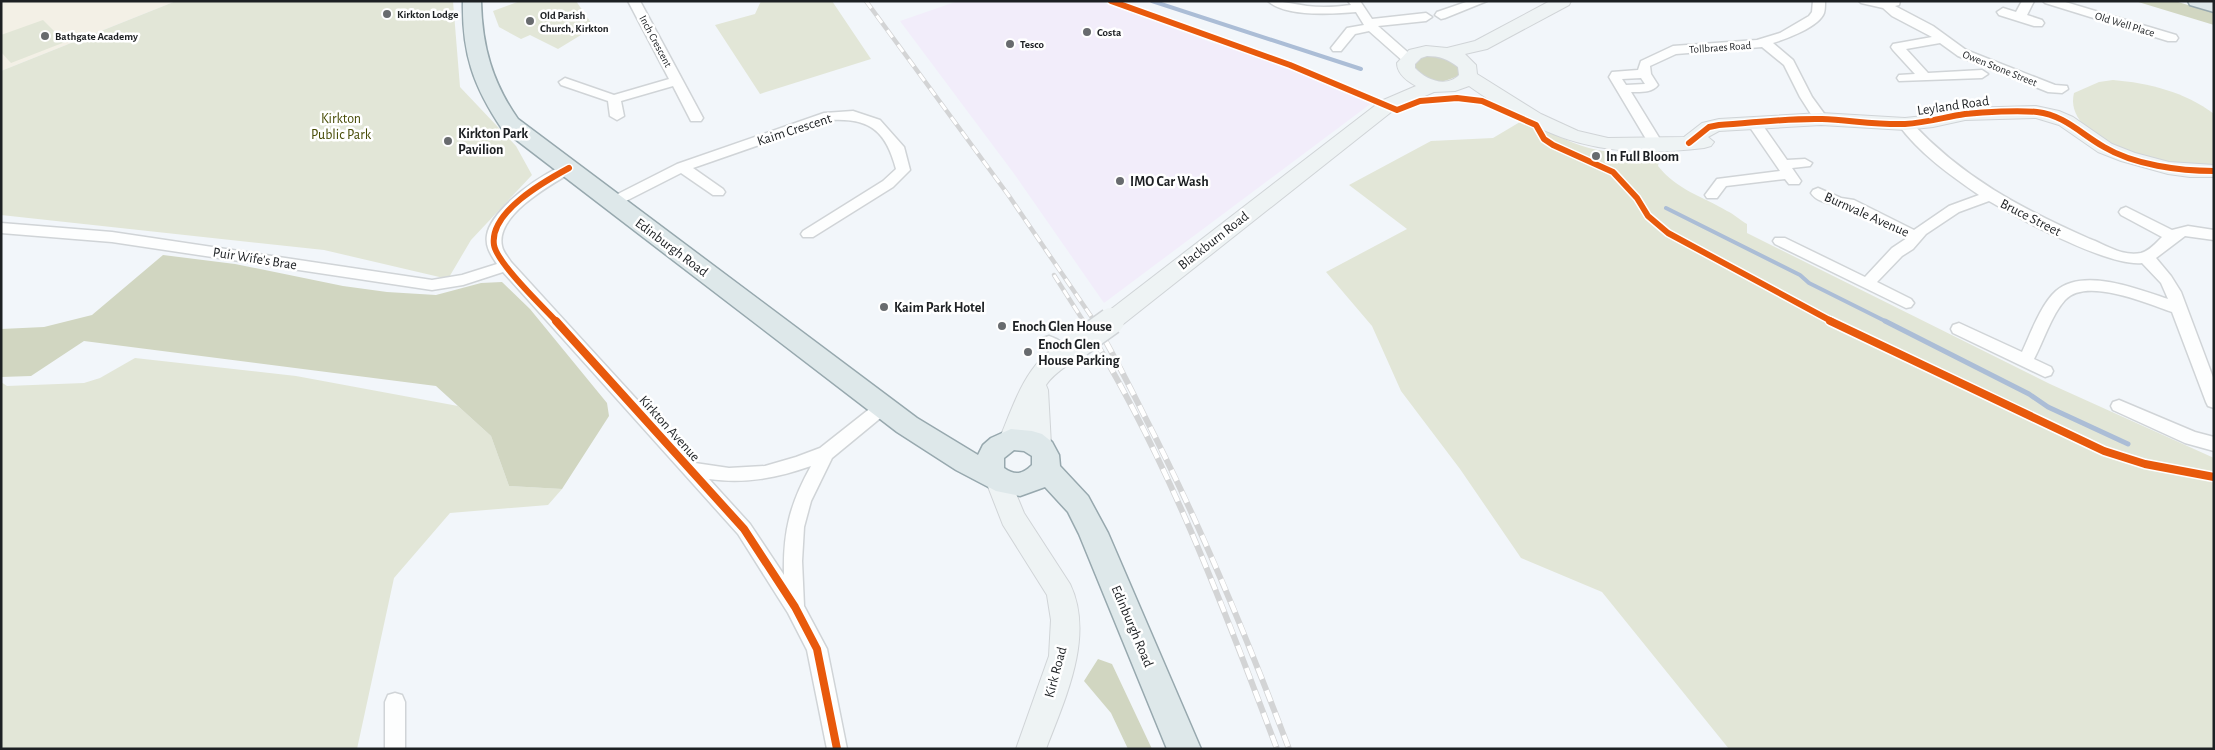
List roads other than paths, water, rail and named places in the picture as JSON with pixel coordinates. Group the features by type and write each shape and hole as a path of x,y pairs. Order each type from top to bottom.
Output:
{"main road":[{"name":"Edinburgh Road","path":"472,1 472,25 477,64 492,100 510,124 906,425 966,462 1017,466 1078,504 1120,596 1184,749"},
{"path":"1447,53 1481,45 1563,1"},
{"path":"2197,1 2214,6"},
{"path":"1463,75 1462,60 1447,53 1434,51 1412,62 1423,83 1432,86 1463,75 1481,45"},
{"name":"Blackburn Road","path":"1391,104 1412,62"},
{"name":"Leyland Road","path":"1463,75 1498,98 1538,120 1587,140 1608,144 1708,141 1733,125 1754,123 1821,119 1905,124 1939,120 1965,114 2036,112 2052,115 2066,121 2106,148 2128,157 2168,168 2190,171 2214,171"},
{"name":"Blackburn Road","path":"1017,466 1034,400 1037,379 1064,346 1114,319 1391,104 1432,86"},
{"name":"Kirk Road","path":"1017,466 1016,499 1012,517 1060,592 1065,620 1062,656 1031,749"}],"street":[{"name":"Inch Crescent","path":"634,1 696,118"},
{"path":"1274,1 1312,11 1357,4 1371,25 1412,62"},
{"path":"1441,15 1481,1"},
{"name":"Tollbraes Road","path":"1656,144 1623,89 1650,87 1652,85 1643,68 1645,64 1673,50 1749,45 1784,36 1806,25 1818,13 1819,1"},
{"path":"1865,1 1892,3"},
{"path":"2020,17 2028,1"},
{"name":"Old Well Place","path":"2049,1 2172,38"},
{"name":"Owen Stone Street","path":"1892,3 1896,13 1922,25 1962,54 2030,75 2053,89 2062,89"},
{"path":"2004,12 2038,22"},
{"path":"1337,48 1351,31 1371,25 1426,17"},
{"path":"1925,77 1897,47 1941,39"},
{"path":"1764,42 1789,63 1806,97 1821,119"},
{"name":"Owen Stone Street","path":"1903,78 1982,74"},
{"name":"Inch Crescent","path":"614,98 677,81"},
{"path":"565,82 614,98 617,116"},
{"name":"Kaim Crescent","path":"613,202 682,167 829,116 853,115 875,123 897,147 903,170 888,184 808,234"},
{"path":"1754,123 1788,173"},
{"name":"Bruce Street","path":"1905,124 1942,162 2015,211 2052,229 2109,252 2129,258 2145,257"},
{"path":"1712,195 1722,182 1788,173 1805,163"},
{"path":"682,167 718,192"},
{"name":"Kirkton Avenue","path":"569,168 534,188 514,205 496,228 494,245 506,266 744,529 796,607 817,649 837,749"},
{"name":"Burnvale Avenue","path":"1818,192 1838,202 1849,203 1915,236"},
{"name":"Burnvale Avenue","path":"1868,283 1897,252 1908,246 1915,236 1942,216 1990,196"},
{"path":"2126,212 2174,237"},
{"name":"Puir Wife's Brae","path":"1,228 112,237 432,286 463,280 506,266"},
{"path":"2145,257 2151,256 2180,232 2187,231 2214,235"},
{"path":"1780,241 1868,283 1906,304"},
{"path":"2145,257 2168,281 2175,294 2178,308 2214,402"},
{"path":"2025,361 2061,295 2077,286 2100,285 2178,308"},
{"path":"1959,329 2045,371"},
{"path":"2119,406 2191,438 2214,444"},
{"path":"690,469 729,475 765,473 826,453 882,407"},
{"path":"796,607 793,558 796,517 826,453"},
{"path":"395,702 396,749"}],"waterway":[{"path":"1152,1 1361,69"},
{"path":"1666,208 1800,275 1809,283 1885,321"},
{"path":"1885,321 2029,394 2048,407 2128,444"}],"railway":[{"path":"866,1 1009,196 1095,322"},
{"path":"1054,275 1084,322"},
{"path":"1083,321 1141,423 1166,476 1213,584 1277,749"},
{"path":"1094,321 1120,367 1165,456 1203,538 1239,622 1289,749"}],"place":[{"name":"Kirkton Lodge","path":"387,14"},
{"name":"Old Parish Church, Kirkton","path":"530,21"},
{"name":"Costa","path":"1087,32"},
{"name":"Bathgate Academy","path":"45,36"},
{"name":"Tesco","path":"1010,44"},
{"name":"Kirkton Park Pavilion","path":"448,141"},
{"name":"In Full Bloom","path":"1596,156"},
{"name":"IMO Car Wash","path":"1120,181"},
{"name":"Kaim Park Hotel","path":"884,307"},
{"name":"Enoch Glen House","path":"1002,326"},
{"name":"Enoch Glen House Parking","path":"1028,352"}],"park label":[{"name":"Kirkton Public Park","path":"341,126"}]}
